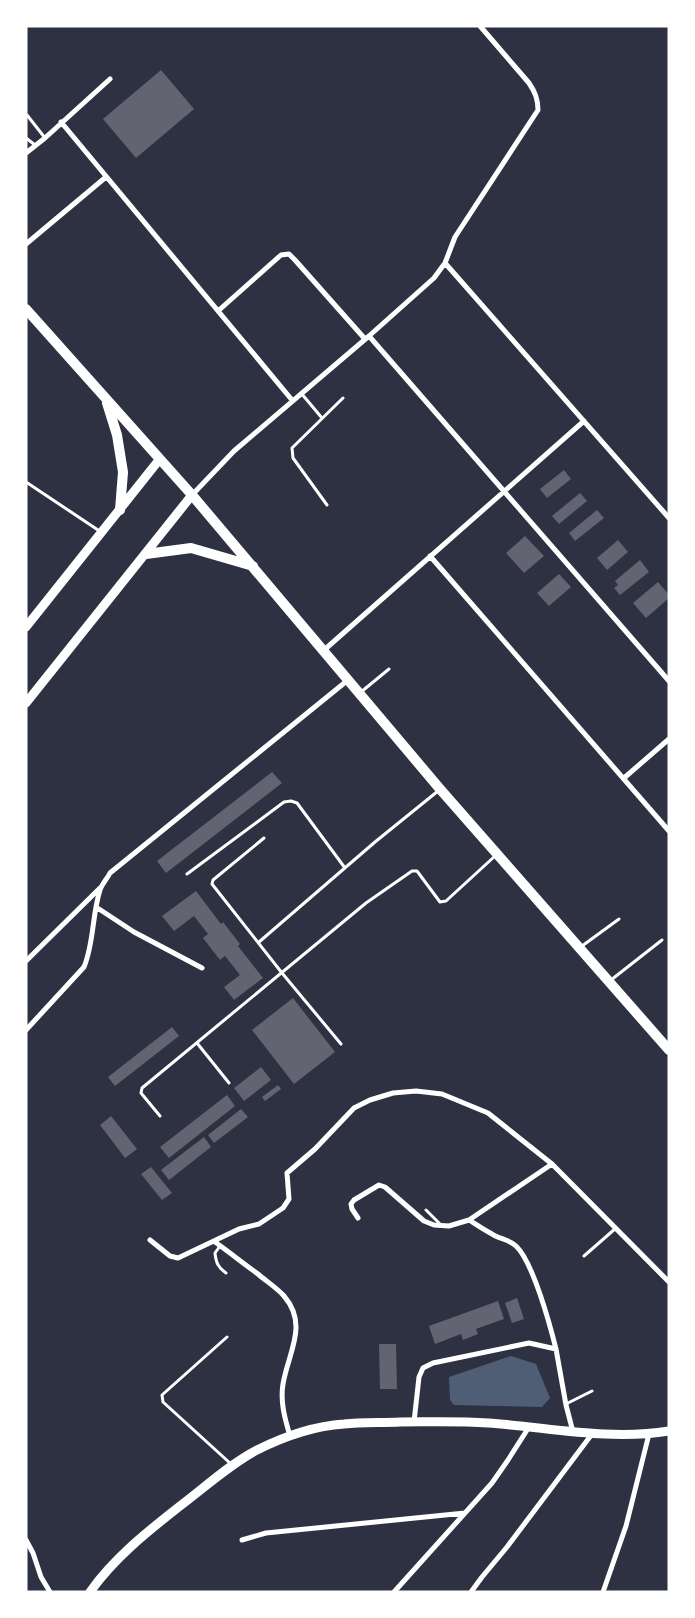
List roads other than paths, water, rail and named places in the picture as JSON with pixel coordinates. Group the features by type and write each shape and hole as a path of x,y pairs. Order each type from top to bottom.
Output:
{"main road":[{"path":"26,309 192,495 440,789 669,1050"},
{"path":"105,397 118,435 124,472 120,510"},
{"path":"146,554 191,548 253,566"}],"street":[{"path":"26,703 192,495 234,451 367,338 434,278 445,263 456,237 538,110 536,93 530,82 480,26"},
{"path":"26,153 110,80"},
{"path":"61,122 292,400"},
{"path":"26,244 106,177"},
{"path":"218,311 281,255 289,254 367,338 669,681"},
{"path":"445,263 669,518"},
{"path":"323,651 584,421"},
{"path":"26,627 159,460"},
{"path":"430,556 669,831"},
{"path":"26,961 101,888 110,873 348,680"},
{"path":"624,778 669,739"},
{"path":"26,1030 84,967 88,957 101,888"},
{"path":"96,907 128,928 202,968"},
{"path":"150,1240 170,1256 178,1258 239,1229 258,1224 283,1208 289,1199 287,1173 315,1149 354,1108 370,1100 393,1093 416,1091 442,1094 488,1112 552,1164 669,1282"},
{"path":"358,1218 351,1204 354,1200 379,1185 385,1187 424,1221 434,1225 449,1226 469,1220 552,1164"},
{"path":"469,1220 493,1235 510,1242 522,1254 543,1304 556,1349 566,1404 574,1432"},
{"path":"215,1242 270,1284 284,1297 292,1309 296,1322 296,1334 283,1383 282,1398 283,1412 290,1436"},
{"path":"414,1422 419,1377 423,1368 433,1363 529,1343 556,1349"},
{"path":"90,1592 105,1572 158,1523 233,1466 256,1451 290,1436 317,1428 342,1424 414,1422 489,1423 592,1434 649,1434 669,1430"},
{"path":"394,1592 492,1483 529,1427"},
{"path":"471,1592 592,1434"},
{"path":"602,1592 626,1526 649,1434"},
{"path":"242,1540 266,1533 465,1513"},
{"path":"26,1540 33,1553 41,1577 50,1592"}],"lane":[{"path":"27,115 45,138"},
{"path":"26,138 35,146"},
{"path":"301,393 322,418"},
{"path":"327,505 293,458 291,452 292,448 343,398"},
{"path":"26,482 102,532"},
{"path":"359,694 388,669"},
{"path":"259,942 440,789"},
{"path":"187,874 284,802 291,801 297,803 345,868"},
{"path":"264,838 213,880 212,884 341,1044"},
{"path":"160,1116 141,1093 142,1088 366,903 409,872 417,872 440,902 446,901 497,855"},
{"path":"580,948 619,919"},
{"path":"609,982 662,940"},
{"path":"198,1043 229,1083"},
{"path":"426,1210 442,1226"},
{"path":"584,1256 616,1228"},
{"path":"221,1246 215,1253 216,1260 219,1268 226,1273"},
{"path":"227,1337 162,1394 162,1399 233,1466"},
{"path":"566,1404 592,1391"}],"water":[{"path":"511,1356 536,1364 550,1398 542,1407 454,1405 450,1400 449,1377"}]}
